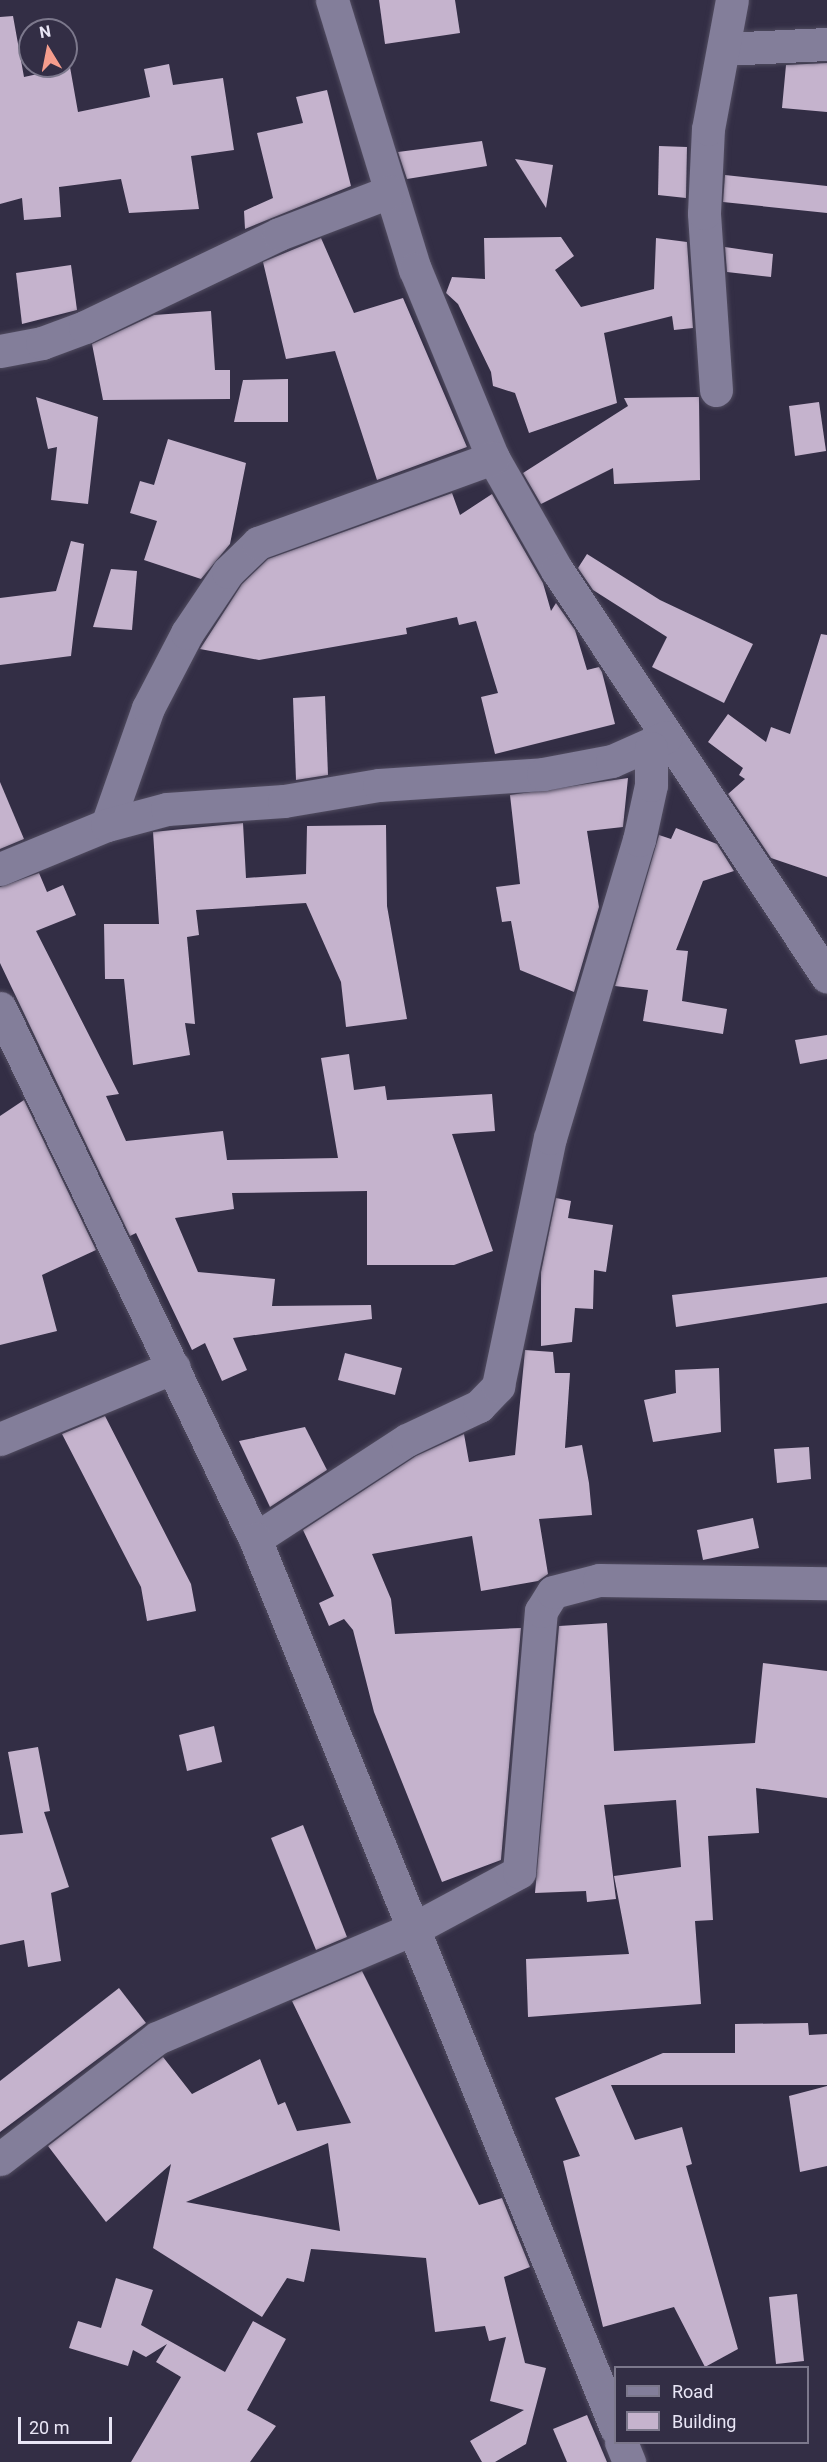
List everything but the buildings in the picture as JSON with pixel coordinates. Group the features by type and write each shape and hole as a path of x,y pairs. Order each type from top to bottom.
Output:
{"street":[{"path":"332,0 389,192 455,374 493,458 658,743 826,971"},
{"path":"716,390 704,213 708,129 732,0"},
{"path":"724,49 827,44"},
{"path":"0,351 42,343 85,327 279,234 389,192"},
{"path":"107,825 148,708 188,633 228,572 258,543 493,458"},
{"path":"0,869 107,825 167,808 236,800 284,801 380,784 543,774 658,743"},
{"path":"255,1539 407,1440 479,1406 498,1386 567,1072 639,840 658,743"},
{"path":"0,1008 255,1539 417,1927 614,2425"},
{"path":"0,1439 174,1367"},
{"path":"0,2159 157,2038 417,1927 507,1881 524,1864 541,1611 553,1592 599,1580 827,1583"},
{"path":"622,2444 629,2462"}]}
